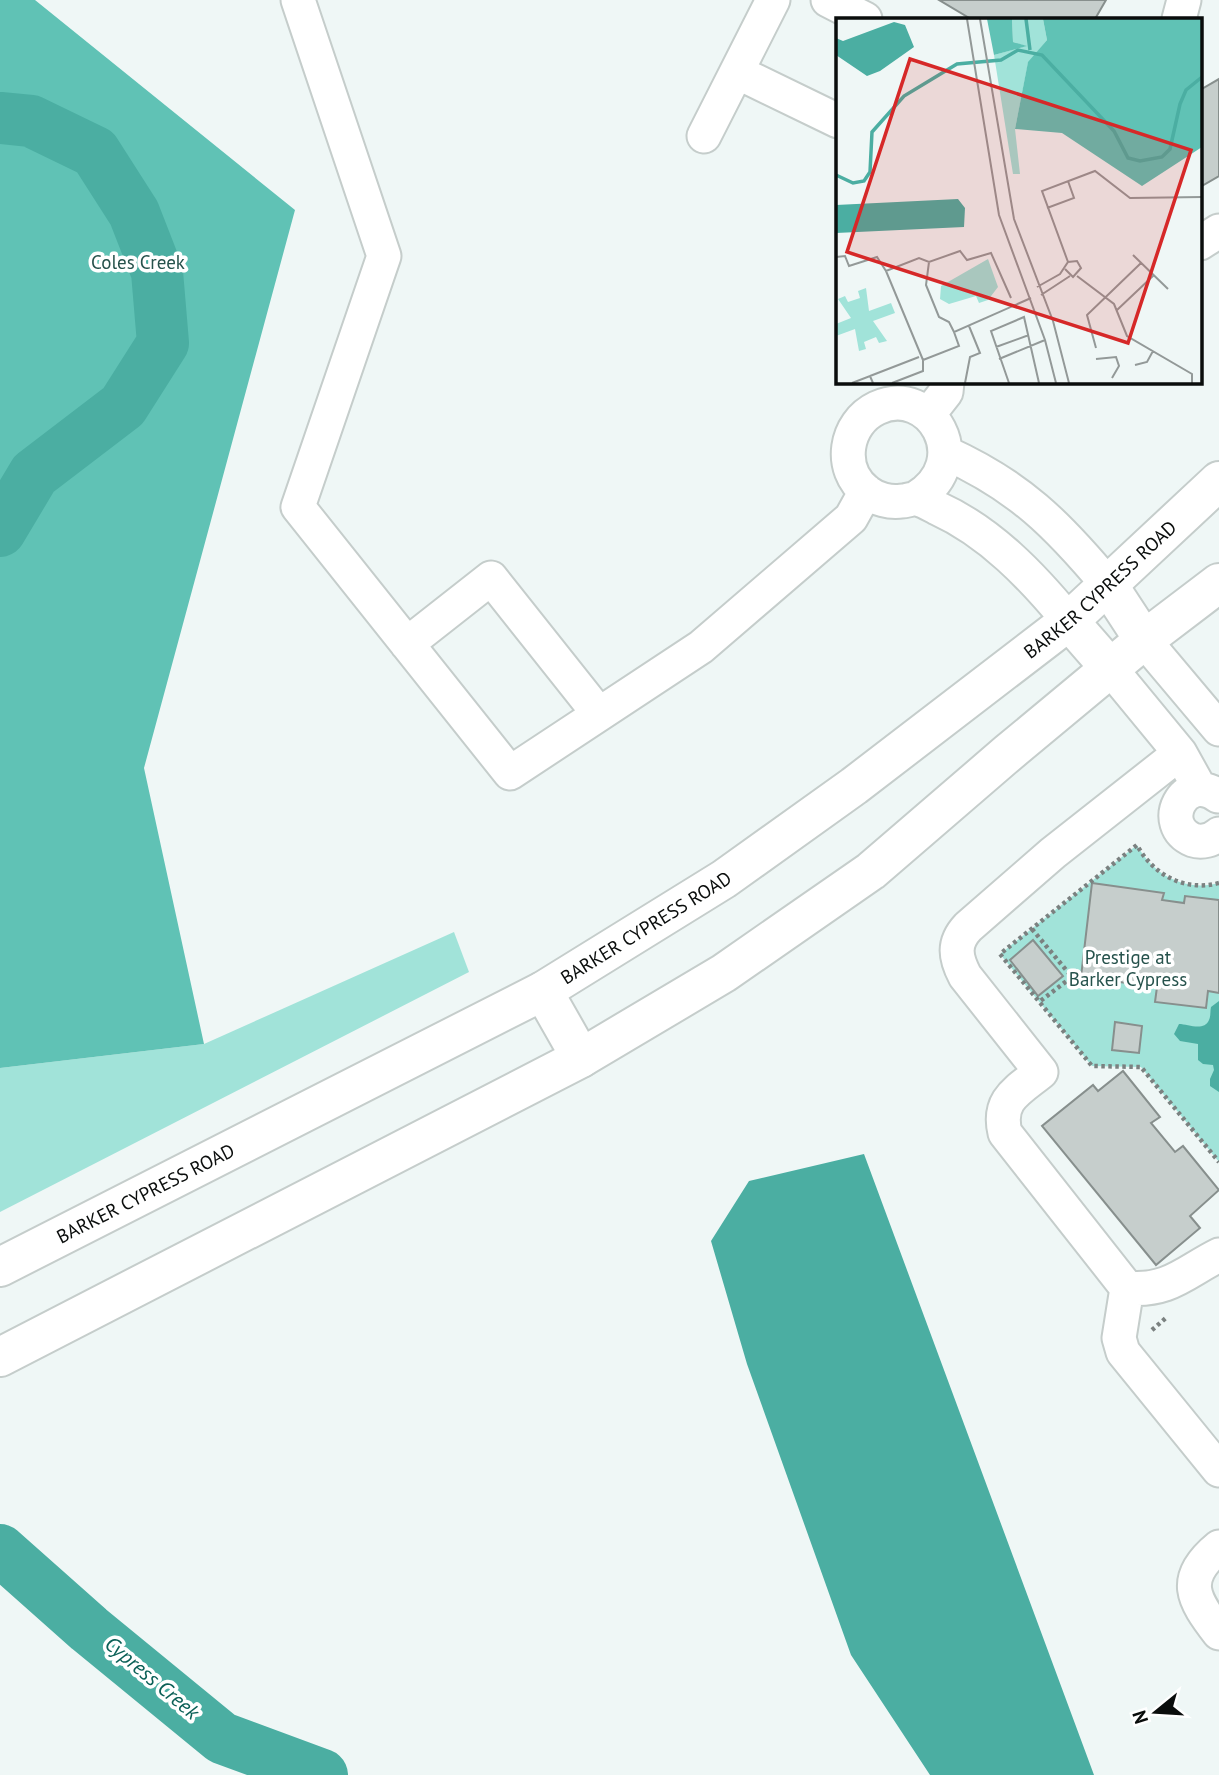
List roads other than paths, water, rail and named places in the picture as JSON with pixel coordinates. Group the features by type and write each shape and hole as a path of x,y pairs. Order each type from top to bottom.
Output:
{"main road":[{"name":"BARKER CYPRESS ROAD","path":"0,1267 543,991 724,879 855,786 1069,621 1219,481"},
{"path":"0,1357 581,1058 724,973 871,871 1110,668 1219,583"},
{"path":"1108,585 1144,640"},
{"path":"1069,621 1110,668"},
{"path":"543,991 581,1058"}],"street":[{"path":"298,0 384,256 298,507 510,772 701,647 851,518 866,491"},
{"path":"704,136 773,0"},
{"path":"828,0 863,18"},
{"path":"1179,18 1184,0"},
{"path":"737,72 836,120"},
{"path":"1202,242 1219,231"},
{"path":"928,415 946,392 947,383"},
{"path":"896,404 913,407 928,415 944,438 946,453 944,467 929,491 899,502 882,500 866,491 855,478 849,462 848,445 854,429 865,415 879,407 896,404"},
{"path":"946,453 978,468 1024,498 1069,540 1108,585"},
{"path":"916,498 953,515 984,536 1033,577 1069,621"},
{"path":"407,644 491,578 598,714"},
{"path":"1144,640 1219,729"},
{"path":"1110,668 1214,793"},
{"path":"1180,753 1053,853 968,927 959,937 956,949 958,962 965,976 1041,1072 1009,1100 1003,1111 1005,1133 1127,1288 1119,1338 1123,1352 1219,1470"},
{"path":"1214,793 1185,795 1176,809 1178,826 1189,838 1198,841 1207,841 1219,834"},
{"path":"1127,1288 1147,1289 1170,1284 1219,1255"},
{"path":"1219,1548 1206,1558 1198,1569 1195,1594 1199,1607 1219,1633"}],"waterway":[{"name":"Cypress Creek","path":"0,118 31,121 95,152 134,213 157,272 163,343 123,406 34,474 0,531"},
{"name":"Cypress Creek","path":"0,1550 89,1629 222,1738 322,1775"}],"park label":[{"name":"Coles Creek","path":"138,262"},
{"name":"Prestige at Barker Cypress","path":"1128,968"}]}
